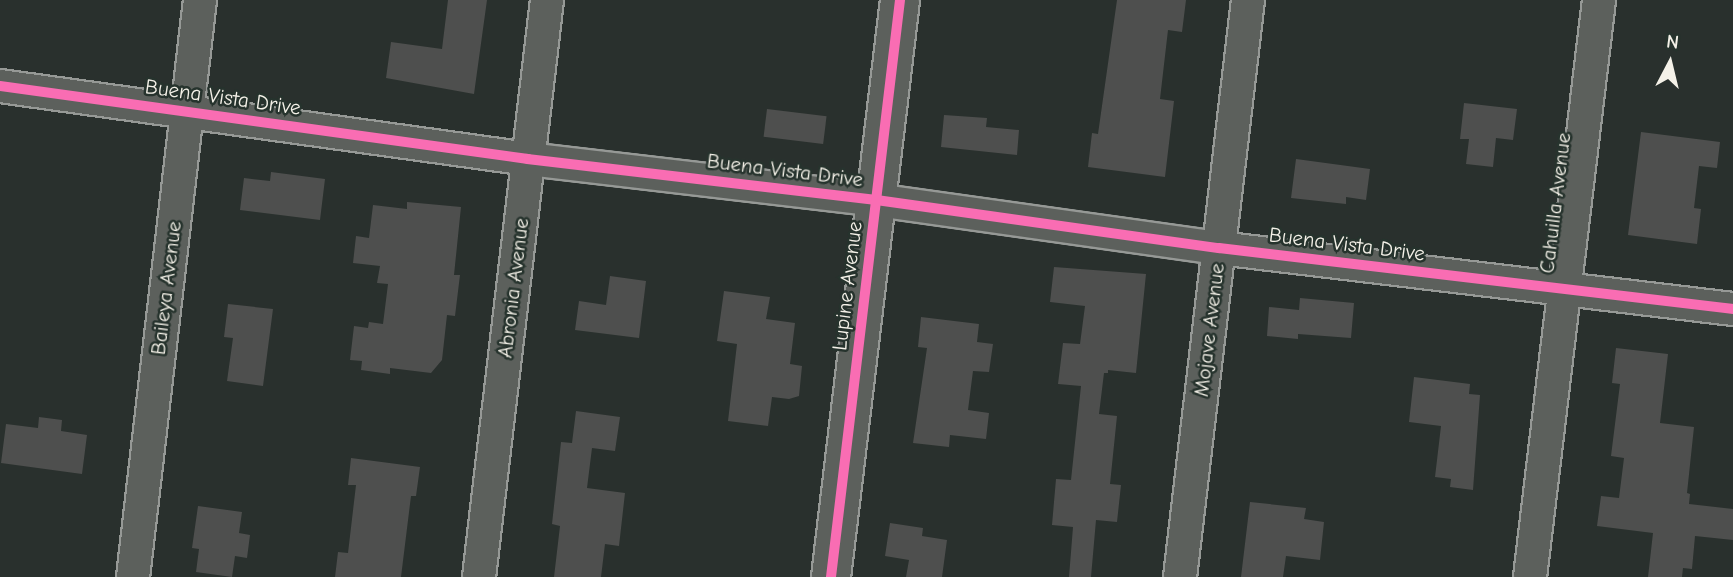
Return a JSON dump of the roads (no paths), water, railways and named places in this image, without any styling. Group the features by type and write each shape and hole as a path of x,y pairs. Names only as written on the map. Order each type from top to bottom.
{"street":[{"name":"Baileya Avenue","path":"133,577 200,0"},
{"name":"Abronia Avenue","path":"479,577 547,0"},
{"name":"Lupine Avenue","path":"831,577 900,0"},
{"name":"Mojave Avenue","path":"1180,577 1248,0"},
{"name":"Cahuilla Avenue","path":"1530,577 1599,0"},
{"name":"Buena Vista Drive","path":"0,86 528,159 876,200 1219,248 1733,309"}]}
